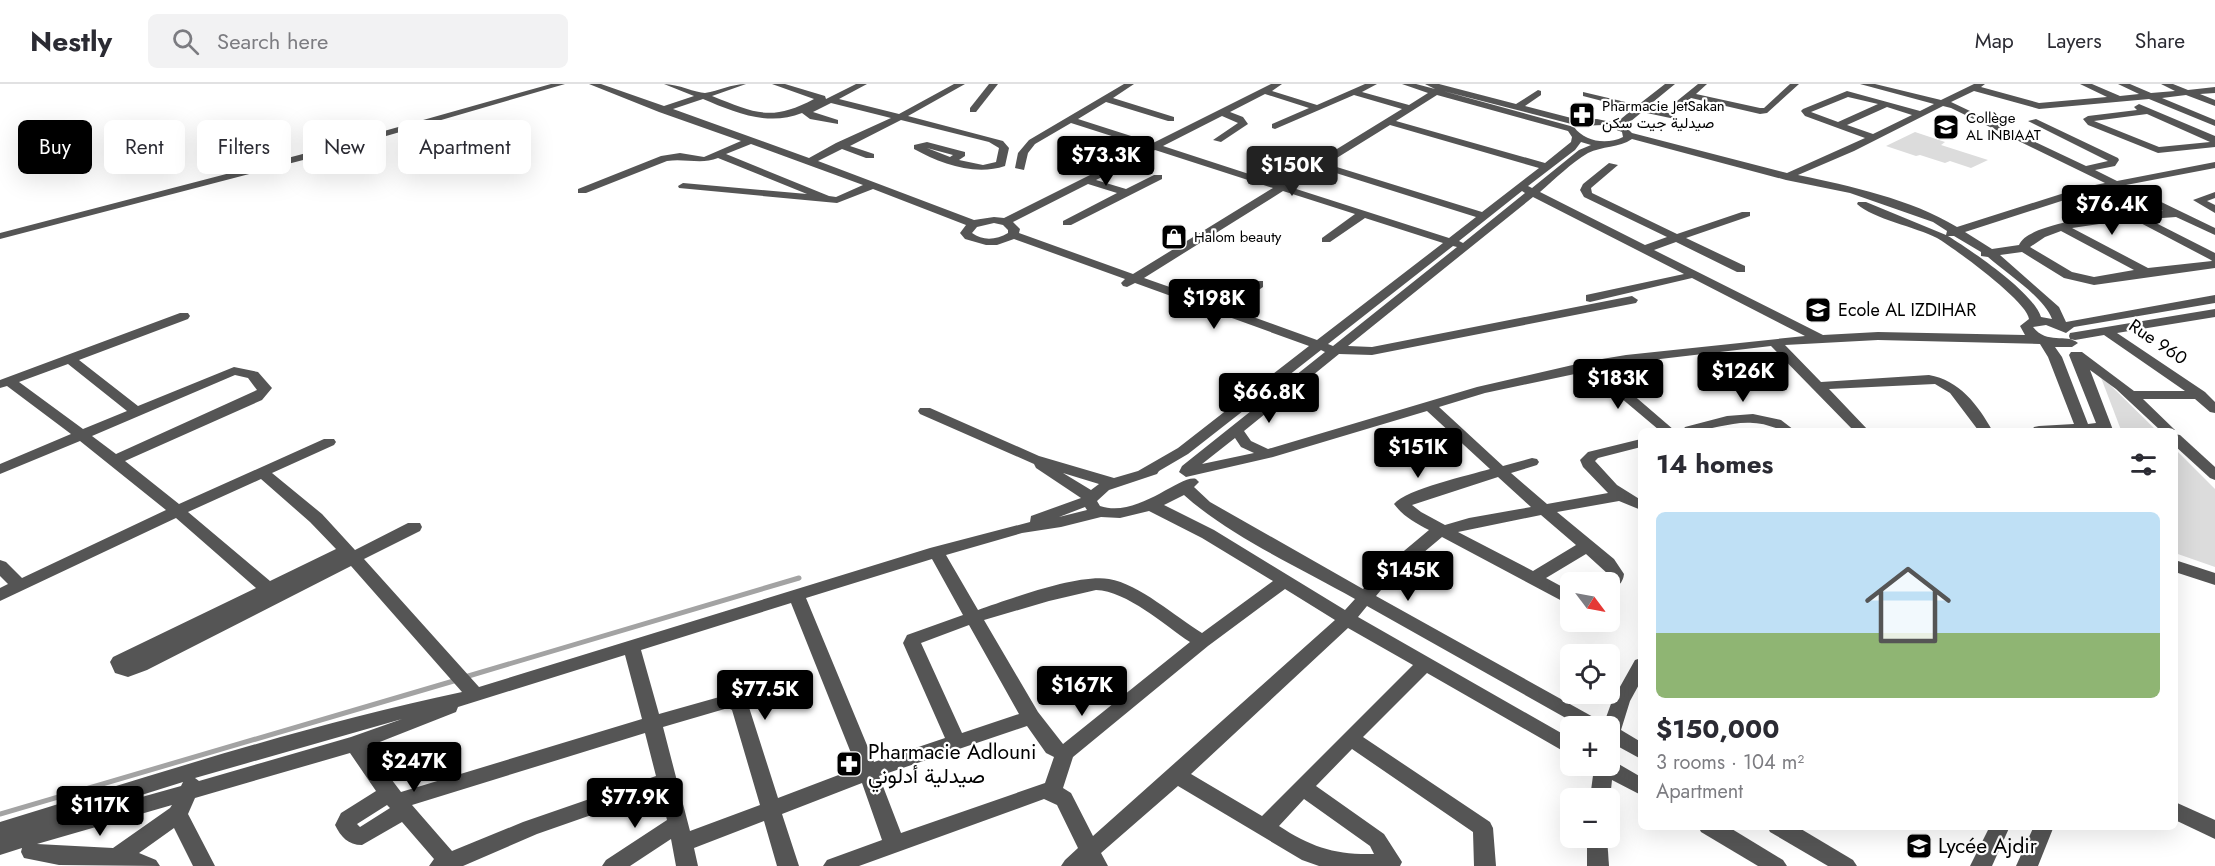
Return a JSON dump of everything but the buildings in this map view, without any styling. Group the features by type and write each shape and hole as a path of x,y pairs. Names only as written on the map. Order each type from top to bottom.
{"street":[{"path":"0,229 294,153 538,84"},
{"path":"0,236 303,158 561,84"},
{"path":"594,84 973,224"},
{"path":"668,84 682,85 729,106 766,116 781,116 863,84"},
{"path":"662,110 742,84"},
{"path":"776,84 826,99 992,140 1000,143 1004,148 1003,162 992,167 973,167 952,160"},
{"path":"835,122 806,113 848,84"},
{"path":"809,162 961,84"},
{"path":"1020,168 1026,148 1107,99 1126,84"},
{"path":"1005,222 1278,84"},
{"path":"1345,84 1409,108"},
{"path":"1275,126 1373,84"},
{"path":"1406,84 1440,87 1517,107 1576,129 1603,143"},
{"path":"1440,87 1576,129 1604,122 1655,84"},
{"path":"1618,126 1671,84"},
{"path":"1586,94 1641,108 1673,112 1703,84"},
{"path":"1689,95 1760,111 1767,110 1796,84"},
{"path":"1864,84 1908,90 1945,102 2215,232"},
{"path":"2084,84 2215,142"},
{"path":"2122,84 2215,123"},
{"path":"2165,84 2215,104"},
{"path":"2200,84 2215,90"},
{"path":"974,110 989,86"},
{"path":"1784,179 1977,86 2039,106 2215,90"},
{"path":"1130,280 1440,87"},
{"path":"1264,91 1318,108"},
{"path":"1517,107 1538,93"},
{"path":"1872,137 1808,114 1806,111 1847,94 1920,114"},
{"path":"1107,99 1171,118"},
{"path":"1839,125 1886,104"},
{"path":"694,120 729,106"},
{"path":"2148,111 2088,118 2091,123 2150,148 2165,150 2215,142"},
{"path":"1218,140 1243,124 1240,119 1221,112"},
{"path":"1071,120 1464,246"},
{"path":"2033,121 2114,160 2111,164 2084,169"},
{"path":"1387,122 1546,167"},
{"path":"1604,122 1618,126 1627,138"},
{"path":"1144,473 1183,451 1464,246 1527,189 1546,167 1574,146 1576,129"},
{"path":"0,846 33,843 192,781 378,717 468,697 936,552 1022,528 1061,522 1101,512 1130,511 1180,493 1187,478 1236,430 1450,241 1483,216 1583,152 1603,143 1627,138 1784,179 1872,207 1941,236 1970,255 2027,302 2035,315 2031,325"},
{"path":"582,191 670,157 705,160 749,141"},
{"path":"830,142 870,156"},
{"path":"718,155 813,191 826,200"},
{"path":"1318,164 1483,216"},
{"path":"1613,165 1587,186 1585,190 1588,195 1741,268"},
{"path":"1941,236 2084,190 2215,165"},
{"path":"1067,223 1158,177"},
{"path":"1784,179 1853,190 1929,217 1957,231 1990,253 2048,302 2075,345 2166,428"},
{"path":"1089,181 1126,193"},
{"path":"683,186 842,200 873,186"},
{"path":"1527,189 1647,248 1820,339"},
{"path":"2215,195 2198,200 2215,210"},
{"path":"1326,240 1364,213"},
{"path":"1647,248 1746,214"},
{"path":"2024,248 2027,241 2089,221 2180,214"},
{"path":"2135,216 2215,258"},
{"path":"1009,237 1013,226 1005,222 987,220 973,224 966,233 976,240 995,242 1009,237 1327,348 1372,351 1632,300"},
{"path":"2064,228 2146,272"},
{"path":"1970,255 2024,248 2080,279 2099,281 2146,272 2215,264"},
{"path":"1130,280 1327,348 1482,321 1687,277"},
{"path":"1221,311 1259,284"},
{"path":"1976,336 2031,325 2062,327 2215,299"},
{"path":"1187,478 1482,390 1590,365 1774,342 1910,335 2042,340 2075,345 2106,331 2214,314"},
{"path":"4,383 184,316"},
{"path":"2031,325 2055,357 2082,428"},
{"name":"Rue 960","path":"2106,331 2200,395 2215,408"},
{"path":"1774,342 1859,428"},
{"path":"2075,345 2106,428"},
{"path":"70,359 136,411"},
{"path":"1590,365 1665,428"},
{"path":"0,469 234,371 253,375 265,388 257,397 115,460"},
{"path":"1819,386 1929,379 1941,381 1960,396 1984,428"},
{"path":"4,383 84,434 179,510 268,589"},
{"path":"2131,395 2200,395"},
{"path":"1429,405 1500,472 1614,569 1614,572"},
{"path":"925,411 1034,459 1113,483"},
{"path":"1700,428 1754,417 1774,422 1784,428"},
{"path":"1236,430 1246,444 1268,454"},
{"path":"2178,441 2215,475"},
{"path":"0,595 329,442"},
{"path":"1638,444 1593,455 1587,460 1599,477 1620,496 1638,505"},
{"path":"1034,459 1089,499 1092,508 1101,512"},
{"path":"1532,462 1403,502 1403,507 1415,516 1560,593"},
{"path":"1022,528 1089,499 1113,483 1144,473 1172,468 1187,478 1205,505 1578,716"},
{"path":"263,473 316,518 350,554 468,697"},
{"path":"1072,866 1093,859 1177,775 1347,620 1380,580 1433,534 1469,523 1620,496"},
{"path":"1151,505 1208,534 1347,620 1560,741"},
{"path":"350,554 141,665 128,670 121,668 119,662 268,589 350,554 414,527"},
{"path":"1532,579 1587,546"},
{"path":"936,552 1031,717 1053,748 1065,753"},
{"path":"0,566 20,586"},
{"path":"2178,567 2215,579"},
{"path":"1052,792 1065,753 1202,642 1285,580"},
{"path":"956,741 912,644 916,637 1039,598 1103,584 1127,594 1202,642"},
{"path":"796,595 868,772 894,843"},
{"path":"632,648 650,723 668,780 687,866"},
{"path":"1264,828 1426,663"},
{"path":"1616,716 1621,700 1638,670"},
{"path":"192,781 354,744 428,717 468,697"},
{"path":"396,802 721,702 737,703 746,722 788,866"},
{"path":"613,866 680,834 772,810 868,772 1031,717"},
{"path":"1620,738 1638,748"},
{"path":"1351,739 1483,828 1485,866"},
{"path":"354,744 444,864 530,828 668,780"},
{"path":"1177,775 1300,852 1322,862 1346,865 1391,864 1377,840 1302,787"},
{"path":"1620,775 1638,786"},
{"path":"109,861 178,814 192,781"},
{"path":"834,866 1027,795 1044,791 1052,792 1064,799 1070,807 1093,859"},
{"path":"2178,812 2215,830"},
{"path":"178,814 204,866"},
{"path":"1715,830 1776,866"},
{"path":"1784,830 1846,866"},
{"path":"1981,866 1998,830"},
{"path":"2027,866 2042,830"},
{"path":"0,831 70,856 109,861 138,861 149,866"},
{"path":"1597,848 1598,866"}],"shaded area":[{"path":"1915,132 1945,142 1941,145 1988,160 1971,168 1950,161 1945,163 1920,155 1916,156 1886,146"},
{"path":"2100,375 2154,428 2120,428"},
{"path":"2178,452 2215,489 2215,567 2178,554"}],"waterway":[{"path":"465,677 799,578"},
{"path":"0,814 457,680"}],"place":[{"name":"Pharmacie JetSakan صيدلية جيت سكن","path":"1582,115"},
{"name":"Collège AL INBIAAT","path":"1946,127"},
{"name":"Halom beauty","path":"1174,237"},
{"name":"Ecole AL IZDIHAR","path":"1818,310"},
{"name":"Pharmacie Adlouni صيدلية أدلوني","path":"849,764"},
{"name":"Lycée Ajdir","path":"1919,846"}]}
